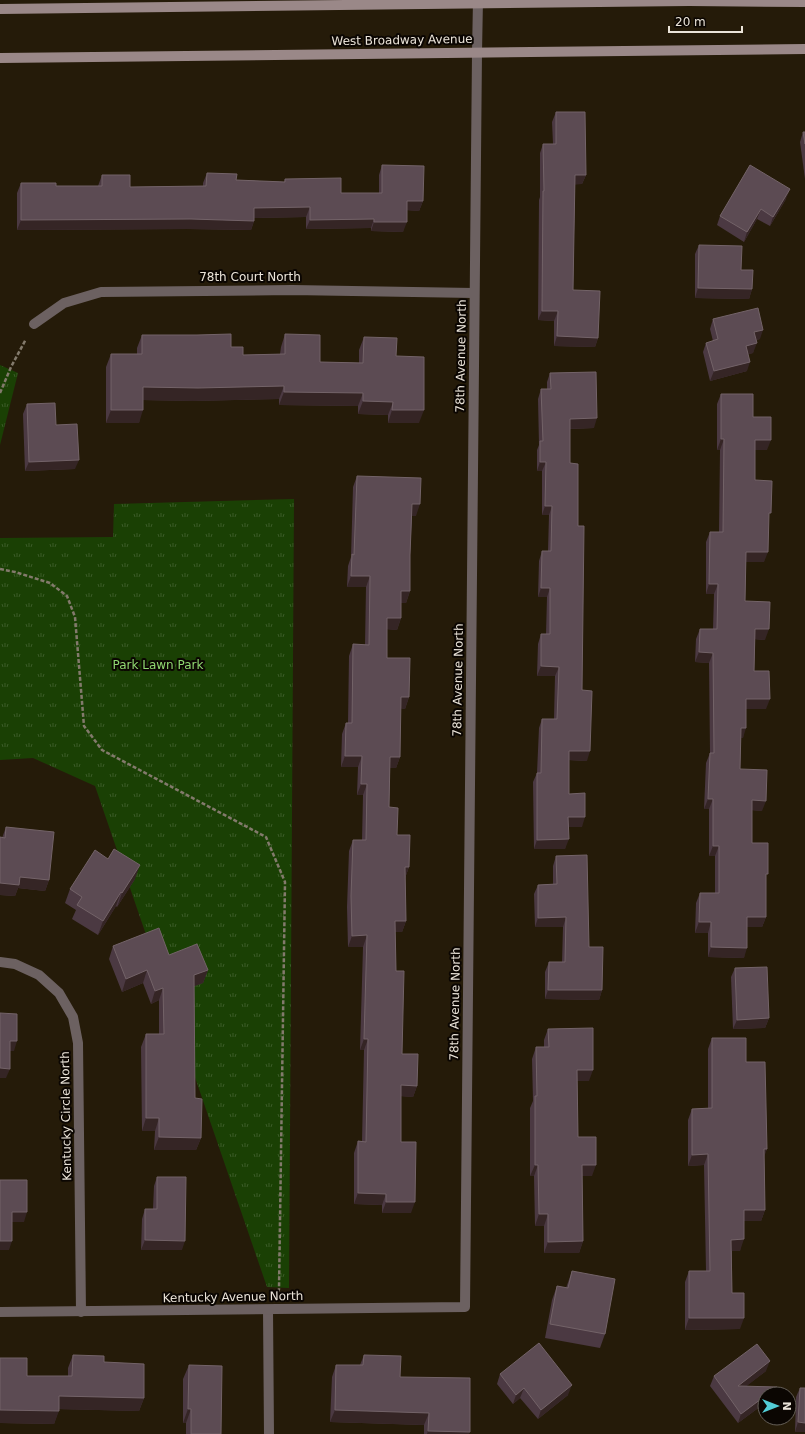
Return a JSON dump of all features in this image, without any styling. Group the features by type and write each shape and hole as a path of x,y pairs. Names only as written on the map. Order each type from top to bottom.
{"main road":[{"path":"0,9 478,2 805,2"},
{"name":"West Broadway Avenue","path":"0,58 805,49"}],"street":[{"name":"78th Avenue North","path":"465,1307 478,2"},
{"name":"78th Court North","path":"34,324 64,303 101,292 292,290 474,293"},
{"name":"Kentucky Circle North","path":"0,962 15,964 40,975 59,993 74,1017 78,1043 81,1312"},
{"name":"Kentucky Avenue North","path":"0,1312 465,1307"},
{"path":"268,1310 269,1434"}],"path":[{"path":"0,393 11,367 34,324"},
{"path":"0,569 50,582 67,596 76,618 84,726 102,750 266,838 285,882 279,1289 268,1310"}],"green space":[{"path":"0,365 18,373 0,445"},
{"name":"Park Lawn Park","path":"294,499 289,1288 267,1287 95,786 33,758 0,760 0,538 113,537 114,504"}],"building":[{"path":"556,112 585,112 586,175 575,175 573,290 600,291 598,338 557,336 558,311 542,311 544,191 543,144 556,144"},
{"path":"803,132 805,132 805,144"},
{"path":"382,165 424,166 423,201 407,201 407,222 374,222 374,219 310,220 310,207 254,208 254,221 191,219 21,220 21,183 56,183 56,186 102,186 102,175 130,175 130,187 206,186 207,173 237,174 236,180 285,182 285,179 341,178 341,193 382,193"},
{"path":"750,165 790,189 773,217 761,209 747,232 720,216"},
{"path":"699,245 742,246 741,270 753,270 752,289 698,288"},
{"path":"758,308 763,330 754,332 757,343 746,346 750,362 714,371 706,343 718,339 713,319"},
{"path":"231,334 231,347 243,347 243,355 285,354 285,334 320,335 320,362 363,363 364,337 397,338 396,356 424,357 424,410 392,410 393,402 363,401 363,393 284,392 284,386 198,388 143,387 143,410 111,410 111,354 142,354 142,335"},
{"path":"596,372 597,418 570,419 570,463 578,464 578,526 584,526 582,690 592,691 590,751 569,751 569,794 585,793 585,817 568,817 569,839 537,840 537,773 541,773 542,719 557,719 559,667 541,666 541,634 550,634 550,588 541,588 542,551 551,551 552,506 545,506 546,462 540,462 540,441 543,441 541,389 551,389 550,373"},
{"path":"721,394 753,394 753,417 771,417 771,440 755,440 755,480 772,481 768,552 746,552 745,601 770,602 769,629 755,629 754,671 769,671 770,699 746,699 746,728 741,728 740,769 767,770 766,801 752,800 752,843 768,843 766,917 747,917 747,948 711,947 711,922 699,922 700,893 719,893 719,846 713,846 713,799 708,799 710,753 714,753 713,653 699,652 700,629 717,629 718,584 709,584 710,532 723,532 724,439 721,439"},
{"path":"55,403 56,425 77,424 79,460 29,462 27,404"},
{"path":"357,476 421,478 420,504 412,504 410,591 401,591 401,618 387,618 387,658 410,658 409,697 401,697 400,757 390,757 389,807 398,808 397,835 410,835 409,867 405,867 406,921 395,921 396,971 404,971 402,1054 418,1054 417,1086 401,1085 401,1142 416,1142 415,1202 386,1202 386,1194 358,1193 358,1141 366,1142 368,1039 364,1039 367,935 352,936 351,896 353,840 366,840 367,784 361,784 362,756 345,756 346,723 352,723 353,644 369,645 370,576 351,576 352,554 354,555"},
{"path":"6,827 54,832 49,880 20,877 19,885 0,883 0,837 5,838"},
{"path":"114,849 140,865 103,921 77,905 82,897 70,889 95,850 108,859"},
{"path":"587,855 589,947 603,947 602,990 548,990 549,962 565,962 566,917 538,918 538,885 557,884 556,856"},
{"path":"159,928 169,955 197,944 208,970 194,975 195,1098 202,1099 201,1138 159,1137 159,1118 146,1118 146,1034 164,1034 163,988 155,991 147,970 126,979 113,946"},
{"path":"767,967 769,1018 737,1020 735,968"},
{"path":"0,1013 17,1014 17,1041 10,1041 10,1069 0,1068"},
{"path":"593,1028 593,1070 577,1070 578,1137 596,1137 596,1165 582,1165 583,1241 548,1242 548,1214 539,1214 538,1165 535,1165 535,1096 537,1096 536,1047 549,1047 548,1029"},
{"path":"712,1038 746,1038 746,1062 765,1062 767,1149 764,1149 765,1210 744,1210 744,1239 731,1240 732,1293 744,1293 744,1318 689,1318 689,1271 710,1271 708,1154 692,1155 692,1109 712,1108"},
{"path":"157,1177 186,1177 185,1241 145,1240 145,1209 157,1209"},
{"path":"0,1180 27,1180 27,1212 12,1212 12,1241 0,1241"},
{"path":"572,1271 615,1279 605,1334 550,1324 557,1286 568,1288"},
{"path":"539,1343 572,1385 541,1410 524,1388 516,1395 500,1374"},
{"path":"757,1344 770,1361 738,1386 757,1386 757,1402 741,1414 714,1376"},
{"path":"73,1355 104,1356 104,1362 144,1364 144,1398 59,1396 59,1411 0,1410 0,1358 27,1358 27,1376 72,1376"},
{"path":"364,1355 401,1356 400,1377 470,1378 470,1432 428,1431 429,1413 335,1410 336,1365 363,1365"},
{"path":"189,1365 222,1366 221,1434 191,1434 191,1409 188,1409"},
{"path":"800,1388 805,1388 805,1423 798,1422"}]}
